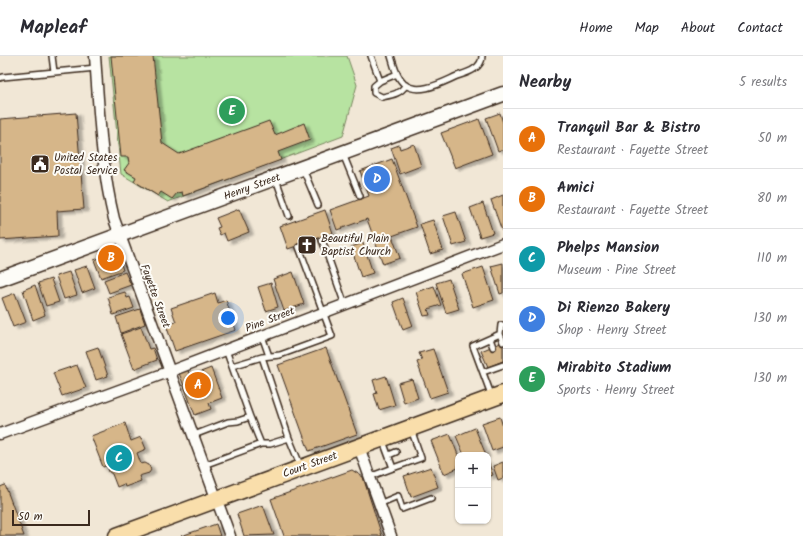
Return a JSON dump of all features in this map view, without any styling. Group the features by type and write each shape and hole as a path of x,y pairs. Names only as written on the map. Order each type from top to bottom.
{"main road":[{"name":"Court Street","path":"117,536 498,396"}],"street":[{"name":"Fayette Street","path":"95,56 108,196 120,236 171,371 230,536"},
{"name":"Henry Street","path":"0,279 503,94"},
{"name":"Pine Street","path":"0,434 171,371 503,244"},
{"path":"359,447 391,536"}],"lane":[{"path":"52,56 54,72"},
{"path":"371,56 380,81"},
{"path":"391,56 397,74 406,85 420,89 440,83 474,69 480,63 482,56"},
{"path":"0,78 3,76 96,68"},
{"path":"397,74 380,81 374,86 374,92 382,97 393,95 403,90 406,85"},
{"path":"342,153 360,196"},
{"path":"303,168 318,205"},
{"path":"275,178 289,216"},
{"path":"322,240 345,305"},
{"path":"232,366 262,357 280,355 332,336 299,247"},
{"path":"503,325 500,334 503,342"},
{"path":"498,396 483,372 473,346 500,334"},
{"path":"262,336 269,356"},
{"path":"490,339 493,347"},
{"path":"226,350 261,444"},
{"path":"262,357 302,468"},
{"path":"483,372 500,365"},
{"path":"194,435 228,422 238,421 250,417"},
{"path":"369,477 421,458 414,446 410,428"},
{"path":"204,465 261,444 270,444 290,438"},
{"path":"382,439 393,468"},
{"path":"388,455 396,452"},
{"path":"379,504 398,496 402,509 431,498"}],"green space":[{"path":"109,56 347,56 357,85 343,136 168,202 121,174"}],"building":[{"path":"111,56 153,56 162,143 179,154 269,121 275,135 304,123 310,140 278,152 281,160 183,196 182,192 177,193 172,199 161,192 158,196 134,181 136,177 124,170 129,163 128,157 121,157"},
{"name":"United States Postal Service","path":"76,113 84,209 57,211 58,236 0,240 0,119"},
{"path":"500,113 503,123 503,149 498,151 486,118"},
{"path":"479,119 492,154 455,168 441,133"},
{"path":"414,144 421,166 400,174 391,148 399,145 400,149"},
{"path":"392,159 417,227 392,236 400,258 383,264 367,219 337,230 330,210 369,196 360,171"},
{"path":"503,195 503,230 502,231 491,200"},
{"path":"483,203 493,233 480,237 470,208"},
{"path":"239,209 249,232 227,241 224,233 220,235 217,228 220,227 216,218"},
{"path":"325,210 333,233 288,249 280,226"},
{"path":"456,212 466,242 453,246 443,216"},
{"path":"433,220 443,250 430,254 420,224"},
{"path":"363,243 373,273 361,277 351,247"},
{"path":"117,252 123,270 101,278 94,260"},
{"path":"503,263 503,293 500,294 491,266"},
{"path":"87,266 95,288 82,293 74,270"},
{"path":"483,267 494,300 473,307 462,274"},
{"path":"69,272 77,295 64,299 56,276"},
{"path":"125,272 131,285 109,293 104,280"},
{"path":"293,272 304,304 284,311 273,279"},
{"path":"51,279 59,302 46,306 38,283"},
{"path":"449,279 459,309 446,313 436,283"},
{"path":"271,283 278,307 266,311 258,287"},
{"path":"35,285 45,315 33,320 23,290"},
{"path":"434,286 441,305 428,309 430,315 424,316 416,292"},
{"path":"125,292 127,298 130,297 134,308 113,315 108,297"},
{"path":"15,293 26,322 13,327 2,298"},
{"path":"215,293 218,303 226,300 236,330 175,351 166,325 176,322 171,308"},
{"path":"403,298 413,326 403,330 393,302"},
{"path":"140,309 145,324 121,333 116,317"},
{"path":"141,327 149,349 153,348 157,360 134,369 121,334"},
{"path":"503,342 503,361 488,367 481,351"},
{"path":"98,347 108,376 96,380 86,351"},
{"path":"326,348 357,434 309,451 278,365"},
{"path":"433,349 448,392 430,398 417,362 422,360 419,353"},
{"path":"77,365 86,388 62,396 53,373"},
{"path":"211,368 222,398 209,403 211,409 195,415 179,373 188,370 190,376"},
{"path":"386,376 395,405 379,410 374,394 377,393 373,380"},
{"path":"412,379 418,398 404,403 398,383"},
{"path":"500,417 503,427 503,447 492,451 482,423"},
{"path":"125,423 131,441 141,437 146,449 137,453 141,464 145,463 149,465 151,470 149,473 139,476 141,481 125,487 124,484 117,487 112,474 109,472 108,465 103,467 91,436"},
{"path":"475,428 485,452 463,452 456,436"},
{"path":"450,434 457,452 455,452 455,469 444,474 431,441"},
{"path":"503,462 503,478 498,480 493,466"},
{"path":"431,467 438,487 411,497 404,476"},
{"path":"352,470 363,477 382,536 284,536 271,499"},
{"path":"5,485 24,536 0,536 0,487"},
{"path":"263,505 274,535 244,536 237,514"},
{"path":"216,524 220,536 181,536"}],"place":[{"name":"Mirabito Stadium","path":"232,111"},
{"name":"United States Postal Service","path":"40,164"},
{"name":"Di Rienzo Bakery","path":"377,179"},
{"name":"Beautiful Plain Baptist Church","path":"307,245"},
{"name":"Amici","path":"111,258"},
{"name":"Tranquil Bar & Bistro","path":"198,385"},
{"name":"Phelps Mansion","path":"119,458"}]}
